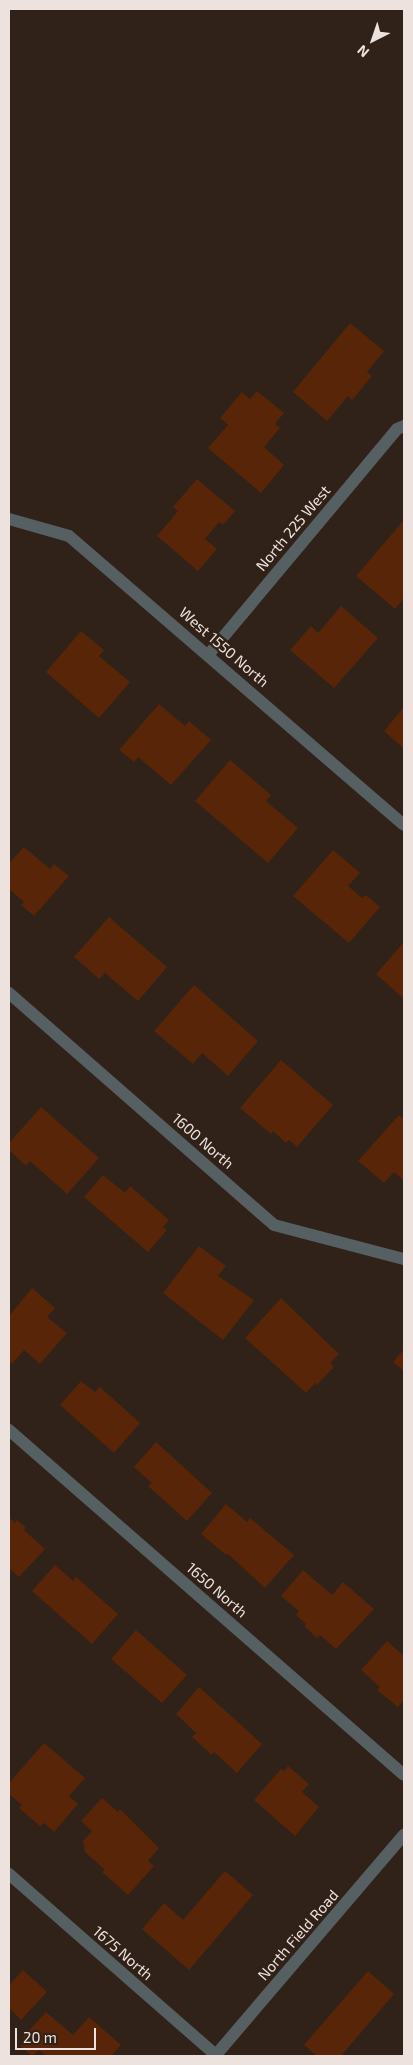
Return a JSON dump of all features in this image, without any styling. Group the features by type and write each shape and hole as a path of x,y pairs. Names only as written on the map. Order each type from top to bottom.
{"street":[{"name":"North 225 West","path":"208,654 397,430 404,426"},
{"name":"West 1550 North","path":"9,519 69,536 404,825"},
{"name":"1600 North","path":"9,993 274,1225 404,1259"},
{"name":"1650 North","path":"9,1430 404,1775"},
{"name":"North Field Road","path":"216,2056 404,1835"},
{"name":"1675 North","path":"9,1874 216,2056"}],"building":[{"path":"350,323 384,351 367,372 372,376 352,400 348,396 327,421 293,392"},
{"path":"257,391 284,413 275,424 280,428 264,447 284,465 261,493 208,448 228,425 220,418 242,392 250,399"},
{"path":"197,479 235,511 223,525 219,522 205,539 217,549 198,571 157,536 178,511 173,507"},
{"path":"404,520 404,598 395,609 356,576"},
{"path":"341,606 378,638 334,688 290,650 311,626 318,633"},
{"path":"81,631 104,650 99,656 130,682 99,718 46,672"},
{"path":"159,704 185,726 189,721 211,740 171,785 138,757 134,762 119,750"},
{"path":"404,707 404,749 384,731"},
{"path":"230,760 271,795 266,801 298,828 268,863 195,801"},
{"path":"24,847 50,869 54,864 69,876 34,916 21,905 24,902 9,889 9,863"},
{"path":"333,850 360,873 348,886 362,898 366,895 380,907 349,943 293,896"},
{"path":"109,917 167,967 138,1001 105,973 99,979 74,957"},
{"path":"404,942 404,999 376,974"},
{"path":"194,985 258,1041 228,1076 202,1053 193,1064 154,1031"},
{"path":"281,1060 333,1105 297,1147 289,1140 286,1143 273,1131 271,1134 240,1108"},
{"path":"41,1107 99,1158 67,1194 30,1161 26,1166 9,1150 9,1143"},
{"path":"399,1115 404,1119 404,1181 394,1172 384,1183 358,1161"},
{"path":"103,1175 125,1193 130,1186 169,1220 163,1227 167,1230 148,1252 84,1197"},
{"path":"199,1246 226,1266 218,1276 254,1300 223,1340 163,1293"},
{"path":"32,1288 55,1308 47,1317 67,1333 40,1364 24,1350 12,1364 9,1361 9,1316"},
{"path":"281,1298 339,1354 330,1363 334,1367 317,1385 315,1383 306,1393 245,1338"},
{"path":"404,1349 404,1371 393,1362"},
{"path":"81,1381 95,1392 100,1387 140,1423 114,1453 60,1405"},
{"path":"156,1442 212,1493 187,1521 148,1486 152,1483 134,1467"},
{"path":"226,1504 247,1522 250,1518 294,1555 265,1588 227,1553 226,1555 201,1534"},
{"path":"9,1517 15,1523 17,1520 26,1528 24,1530 45,1549 19,1577 9,1568"},
{"path":"55,1565 73,1581 76,1577 118,1614 92,1644 32,1591"},
{"path":"303,1570 332,1595 343,1582 374,1609 336,1649 320,1635 317,1638 304,1626 306,1624 296,1615 299,1611 281,1596"},
{"path":"136,1630 187,1675 162,1703 111,1659"},
{"path":"387,1641 404,1656 404,1700 398,1707 377,1690 380,1687 361,1670"},
{"path":"199,1687 262,1744 237,1773 214,1752 212,1755 192,1737 196,1733 176,1714"},
{"path":"44,1743 85,1778 69,1796 78,1804 54,1832 44,1823 40,1826 19,1808 22,1805 9,1794 9,1783"},
{"path":"288,1766 309,1784 302,1792 319,1807 295,1836 254,1800 281,1769 284,1771"},
{"path":"102,1798 118,1812 120,1809 159,1848 148,1861 154,1866 128,1895 102,1872 105,1870 85,1852 83,1841 92,1831 81,1821"},
{"path":"225,1871 253,1895 189,1970 142,1929 164,1903 183,1920"},
{"path":"23,1970 47,1992 21,2020 9,2008 9,1985"},
{"path":"368,1971 394,1994 341,2056 317,2056 304,2045"},
{"path":"46,2012 73,2035 89,2017 121,2045 111,2056 46,2056 39,2050 32,2056 20,2046 26,2040 23,2037"}]}
